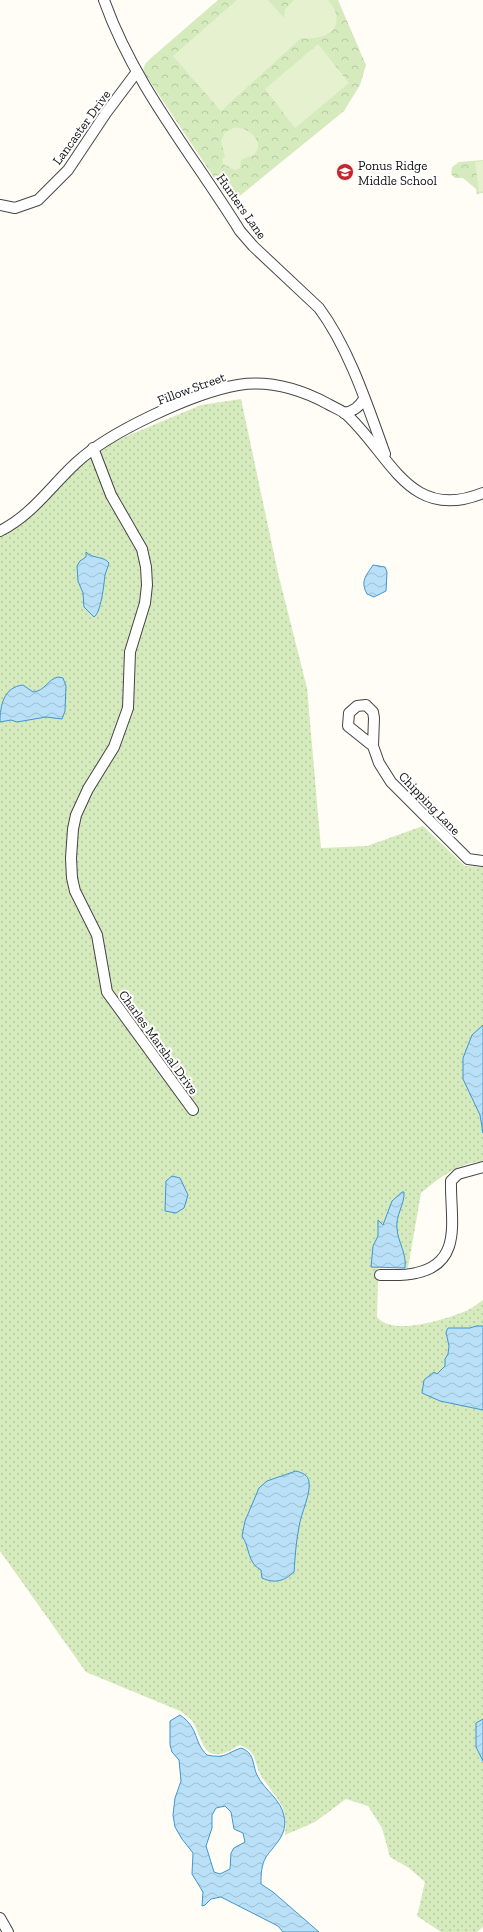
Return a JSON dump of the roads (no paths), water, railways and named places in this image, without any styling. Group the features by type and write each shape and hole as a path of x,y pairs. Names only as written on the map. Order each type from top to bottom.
{"street":[{"name":"Hunters Lane","path":"104,0 112,24 136,73 244,235 253,246 308,296 327,318 344,352 388,461"},
{"name":"Lancaster Drive","path":"0,205 15,208 38,200 68,170 106,113 136,73"},
{"name":"Fillow Street","path":"0,531 26,515 75,464 93,448 148,418 178,405 203,395 239,385 274,385 290,388 315,397 344,413 409,486 431,499 447,502 458,501 483,493"},
{"path":"344,413 360,407 364,399"},
{"name":"Charles Marshal Drive","path":"93,448 111,496 142,549 146,567 147,585 145,603 130,652 128,708 114,747 88,789 76,815 73,829 71,858 72,878 75,891 97,935 106,992 193,1110"},
{"name":"Chipping Lane","path":"373,746 385,773 397,790 468,859 483,861"},
{"path":"380,1275 416,1274 430,1269 442,1262 449,1250 452,1232 451,1182 458,1174 483,1167"},
{"path":"0,1918 8,1932"}],"water":[{"path":"86,552 92,556 104,559 109,563 105,575 99,610 94,617 84,607 83,593 78,581 77,566 80,561 86,557"},
{"path":"373,565 385,567 387,572 386,591 374,597 367,594 364,586 366,576"},
{"path":"58,677 63,678 66,686 65,711 62,719 46,717 17,722 11,720 0,722 2,703 7,693 11,689 23,685 33,692 41,690 52,680"},
{"path":"483,1025 483,1133 480,1115 463,1079 463,1058 472,1035"},
{"path":"172,1176 180,1178 188,1195 184,1208 176,1213 165,1211 166,1181"},
{"path":"404,1192 404,1197 397,1219 397,1224 398,1234 405,1258 405,1268 371,1267 373,1246 378,1236 378,1220 383,1225 392,1201"},
{"path":"483,1326 483,1410 440,1401 422,1393 424,1380 434,1372 437,1374 445,1366 445,1359 448,1354 449,1346 446,1332 448,1328 470,1328"},
{"path":"296,1471 306,1476 309,1487 298,1533 294,1572 287,1578 279,1581 271,1581 262,1578 261,1570 256,1567 251,1559 245,1540 242,1536 245,1521 259,1488 267,1481"},
{"path":"180,1715 186,1720 194,1730 200,1745 207,1755 222,1756 241,1748 249,1753 257,1775 280,1805 285,1823 280,1839 264,1860 261,1884 273,1892 319,1932 283,1932 278,1926 221,1897 211,1899 202,1906 203,1892 192,1874 193,1853 175,1827 173,1815 175,1798 181,1781 179,1760 172,1752 170,1745 170,1721","holes":["225,1806 231,1812 234,1829 243,1833 245,1842 234,1848 231,1853 230,1869 220,1874 214,1872 206,1846 212,1828 212,1815 216,1808"]},
{"path":"483,1719 483,1761 476,1747 476,1723"}],"place":[{"name":"Ponus Ridge Middle School","path":"345,172"}]}
